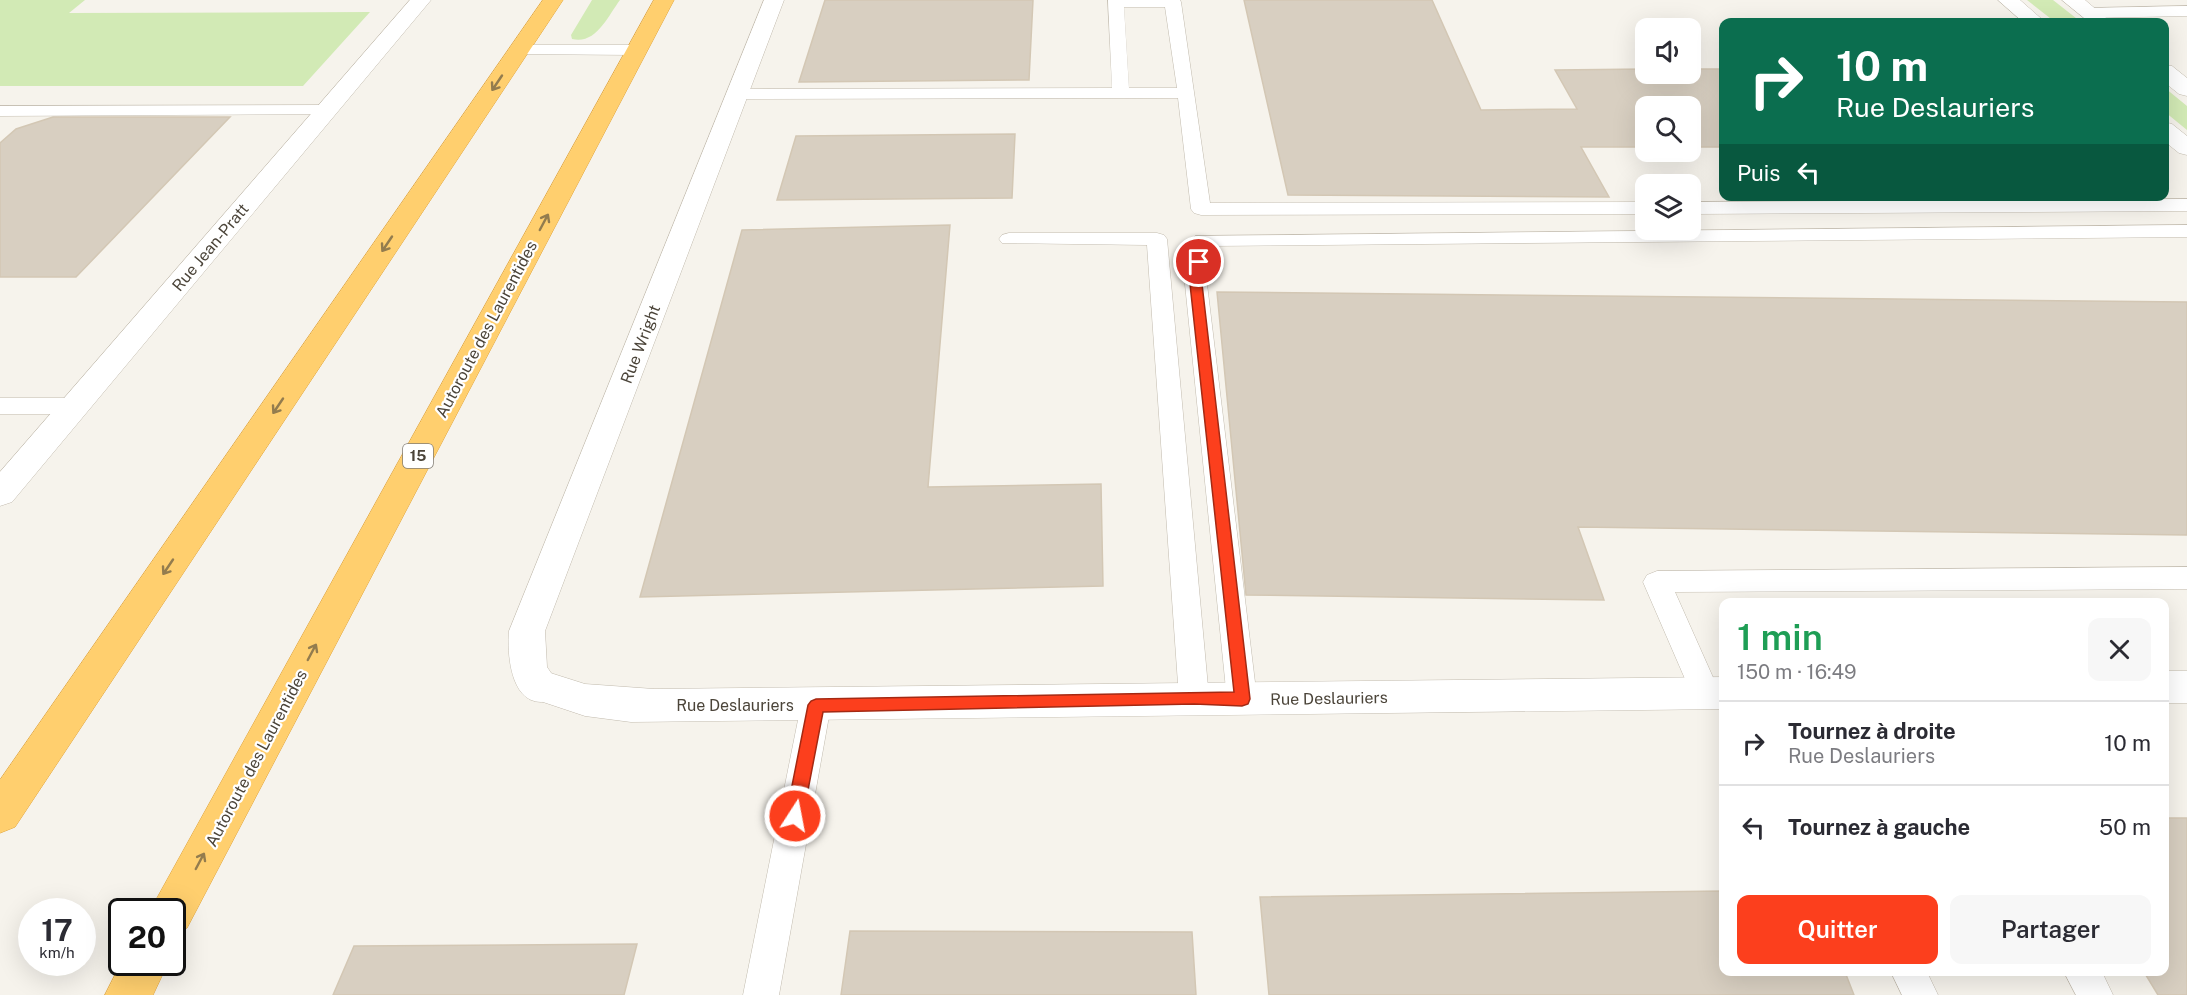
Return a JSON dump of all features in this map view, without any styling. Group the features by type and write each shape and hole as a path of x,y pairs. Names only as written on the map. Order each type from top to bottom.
{"highway":[{"path":"0,814 553,0"},
{"name":"Autoroute des Laurentides","path":"180,898 664,0"},
{"path":"128,995 139,976"}],"street":[{"name":"Rue Jean-Pratt","path":"0,494 421,0"},
{"name":"Rue Wright","path":"542,686 532,678 528,667 525,654 527,631 774,0"},
{"path":"2008,0 2030,18"},
{"path":"2072,0 2095,18"},
{"path":"2169,75 2187,89"},
{"path":"2169,133 2187,148"},
{"name":"Rue Deslauriers","path":"542,686 564,696 592,703 628,705 816,705 1194,698 1714,693"},
{"path":"2169,687 2187,687"}],"lane":[{"path":"1121,94 1116,1 1173,1 1201,209 1635,208"},
{"path":"2095,18 2187,11"},
{"path":"520,50 636,50"},
{"path":"737,94 1186,93"},
{"path":"0,111 327,110"},
{"path":"1701,208 2187,205"},
{"path":"1242,699 1196,284 1202,240 2187,231"},
{"path":"1009,240 1156,239 1194,698"},
{"path":"0,406 75,406"},
{"path":"1714,693 1657,582 2187,578"},
{"path":"761,995 816,705"},
{"path":"1912,976 1920,995"},
{"path":"2084,976 2095,995"}],"green space":[{"path":"0,0 85,0 69,13 370,12 303,86 0,86"},
{"path":"592,0 620,0 595,34 580,40 572,39 571,35"},
{"path":"2027,0 2053,0 2076,18 2050,18"},
{"path":"2169,91 2187,106 2187,130 2169,115"}],"building":[{"path":"825,0 1033,0 1029,80 799,82"},
{"path":"1244,0 1432,0 1481,110 1577,109 1555,70 1635,69 1635,84 1701,84 1701,69 1719,69 1719,147 1701,147 1701,96 1635,96 1635,147 1581,147 1609,197 1288,195"},
{"path":"53,117 230,117 76,277 0,277 0,143 16,129"},
{"path":"1015,134 1012,198 777,200 796,136"},
{"path":"950,225 928,487 1101,484 1103,586 640,597 742,230"},
{"path":"1217,292 2187,302 2187,535 1578,527 1604,600 1246,595"},
{"path":"2169,818 2187,818 2187,995 2158,995 2146,976 2169,976"},
{"path":"1719,891 1719,976 1847,976 1854,995 1269,995 1260,897"},
{"path":"850,931 1192,932 1196,995 841,995"},
{"path":"637,944 624,995 333,995 354,946"}],"route":[{"path":"795,816 816,705 1242,699 1196,284 1199,262"}]}
